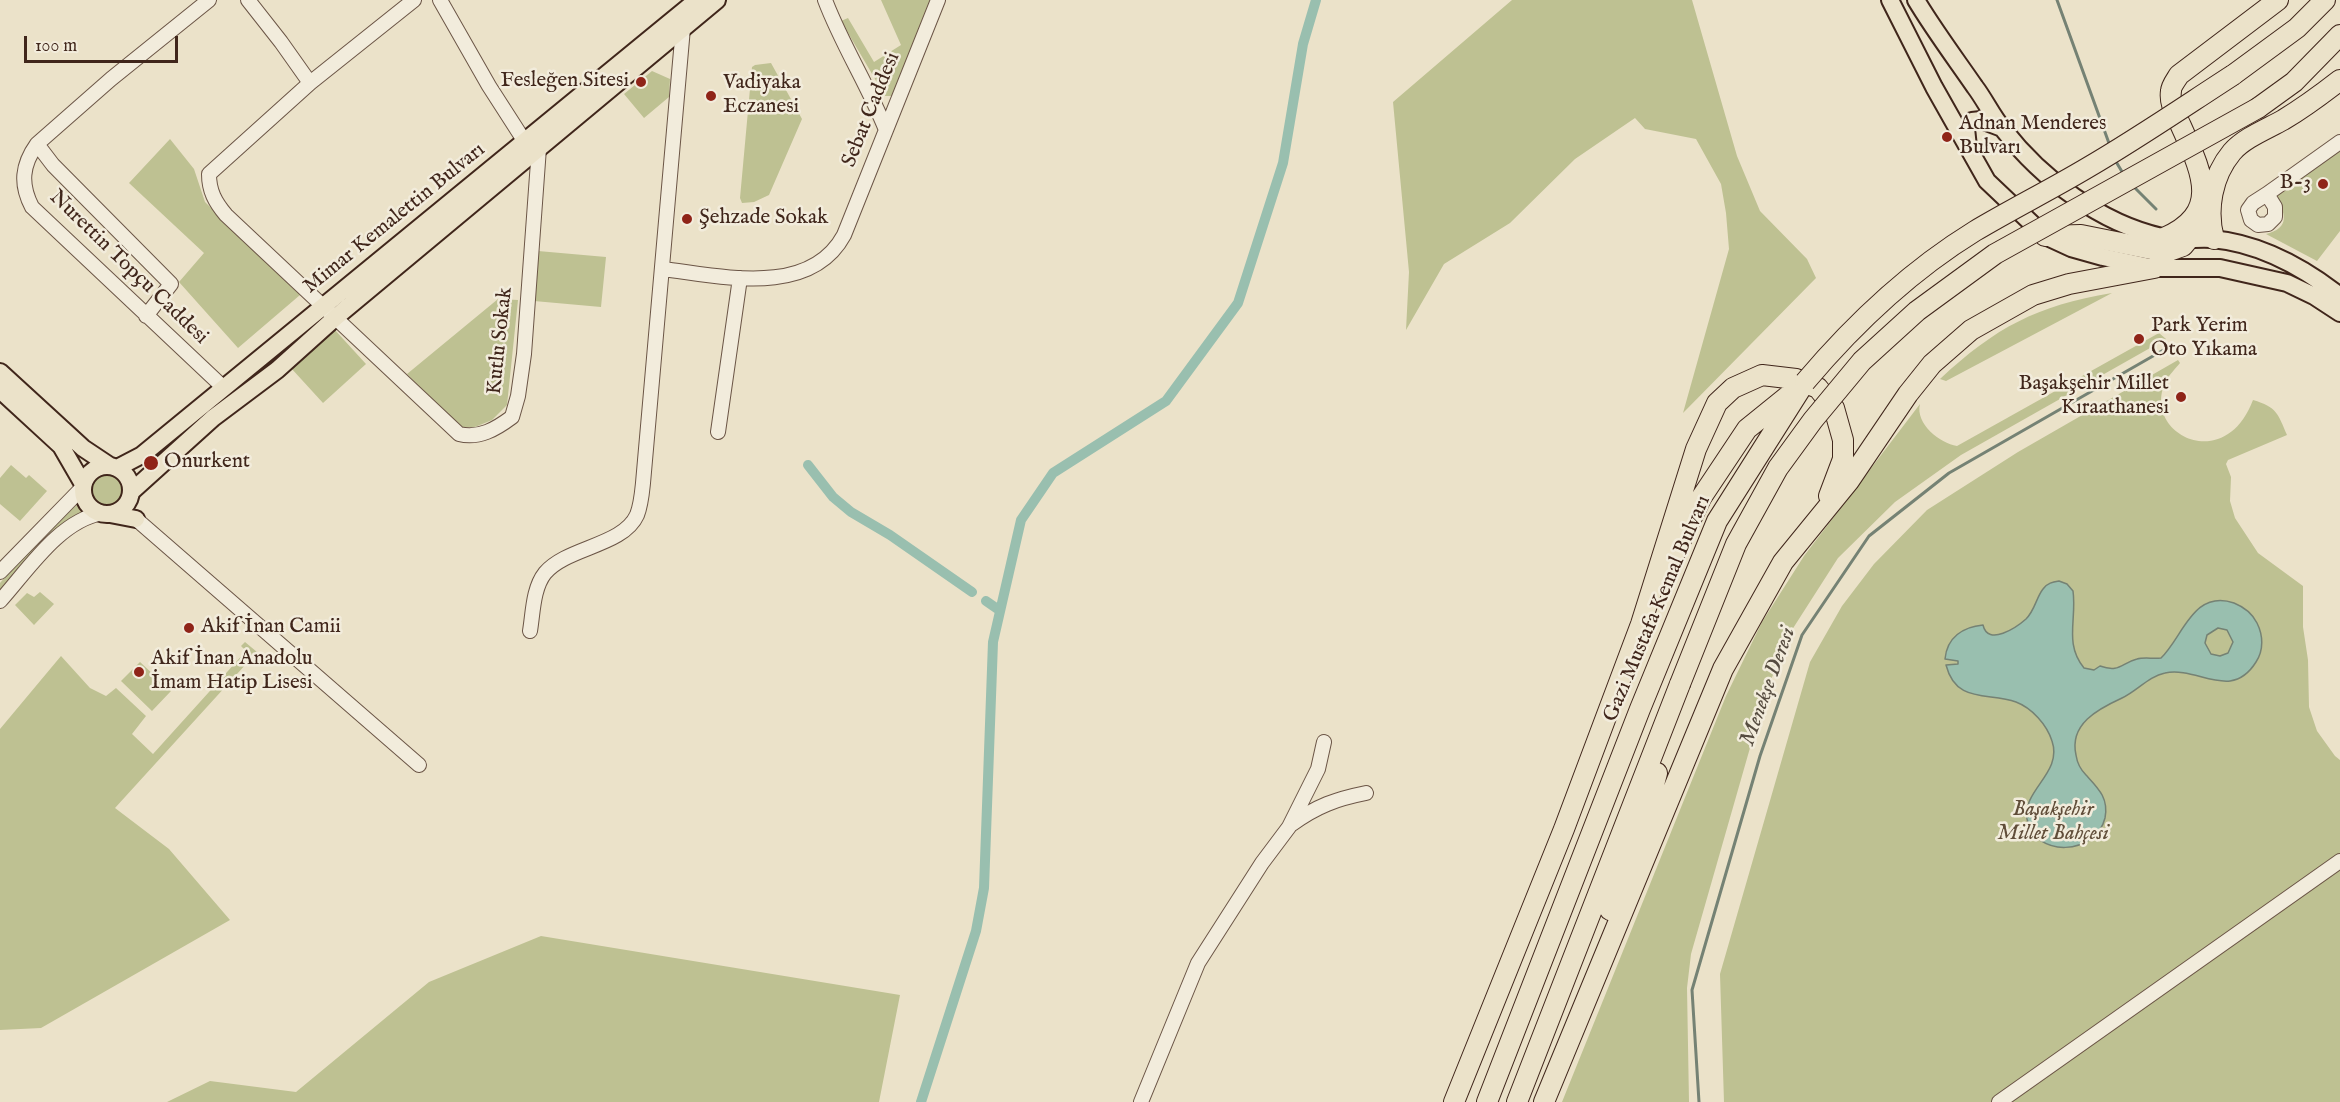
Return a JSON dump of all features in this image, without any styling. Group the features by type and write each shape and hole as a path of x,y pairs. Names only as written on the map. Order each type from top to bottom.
{"highway":[{"path":"2164,238 2181,231 2195,216 2199,209 2203,187 2196,161 2171,104 2171,89 2179,75 2278,0"},
{"name":"Gazi Mustafa Kemal Bulvarı","path":"1486,1102 1717,521 1805,382 1893,291 1932,261 1975,231 2088,167 2233,75 2297,28 2325,0"},
{"path":"1517,1102 1736,544 1778,468 1813,420 1862,361 1917,311 1995,254 2258,108 2294,82 2340,35"},
{"path":"2045,236 2081,235 2166,252 2183,246 2209,214 2220,170 2233,150 2314,100 2340,80"},
{"path":"2209,214 2214,239"},
{"path":"1543,1102 1723,669 1783,562 1849,480 1908,394 1927,371 1971,330 2033,295 2069,284 2154,268"},
{"path":"1454,1102 1564,829 1641,624 1696,449 1708,418 1717,402 1733,388 1762,375 1797,379 1818,388 1833,408 1843,440 1843,459 1823,513"},
{"path":"1641,624 1701,498 1747,429 1805,382"},
{"path":"1543,1102 1650,800 1680,684"},
{"path":"1461,1102 1480,1040"}],"main road":[{"path":"330,312 532,145 717,0"},
{"path":"1890,0 1934,87 1987,181 2045,236 2071,248 2103,258 2154,268 2194,267 2240,271 2287,283 2314,296 2340,313"},
{"path":"1916,0 1935,32 2002,128 2039,168 2089,207 2132,228 2164,238 2214,239 2259,249 2310,275 2340,296"},
{"path":"532,145 689,4"},
{"path":"683,28 689,4"},
{"path":"1968,147 1966,128 1972,121 1977,119 2002,128"},
{"name":"Mimar Kemalettin Bulvarı","path":"114,467 142,455 224,388 330,312"},
{"name":"Mimar Kemalettin Bulvarı","path":"130,495 213,418 276,370 330,312"},
{"path":"0,372 82,448 114,467 128,479 136,519 106,514 87,504 83,485 61,446 0,390"},
{"path":"83,485 90,473 96,469 114,467"},
{"path":"106,514 124,507 130,495"}],"street":[{"name":"Nurettin Topçu Caddesi","path":"209,0 111,79 37,144 28,157 23,182 25,194 32,207 224,388"},
{"path":"248,0 282,42 310,83"},
{"name":"Kutlu Sokak","path":"414,0 310,83 210,174 209,185 214,201 226,215 459,434 470,437 481,435 512,417 518,396 524,354 532,145"},
{"path":"440,0 489,86 532,145"},
{"path":"825,0 836,29 886,130"},
{"name":"Sebat Caddesi","path":"663,269 755,279 783,275 814,266 833,252 844,235 938,0"},
{"path":"530,631 538,588 544,575 556,563 622,531 632,523 638,513 643,483 663,269 683,28"},
{"path":"2266,194 2340,142"},
{"path":"37,144 53,165 171,284 146,316"},
{"path":"718,432 740,278"},
{"path":"0,572 83,485"},
{"path":"0,601 65,530 78,520 106,514"},
{"path":"136,519 419,765"},
{"path":"1141,1102 1198,963 1262,863 1289,827 1318,769 1324,742"},
{"path":"1289,827 1311,811 1337,799 1366,793"},
{"path":"1999,1102 2340,861"}],"green space":[{"path":"881,0 930,0 892,96 885,96 841,21 848,18 874,62 901,45"},
{"path":"1512,0 1692,0 1737,156 1760,211 1807,259 1816,278 1683,413 1729,249 1726,213 1721,184 1696,139 1645,129 1635,118 1575,159 1510,223 1444,264 1406,330 1409,272 1393,102"},
{"path":"771,63 802,119 769,195 754,202 742,203 740,198 752,67"},
{"path":"652,71 670,79 669,97 644,118 624,94"},
{"path":"170,139 194,169 205,202 300,295 238,348 179,282 204,253 129,183"},
{"path":"2340,149 2340,231 2317,261 2266,234 2283,224 2283,213 2274,195"},
{"path":"538,251 606,257 601,307 534,301"},
{"path":"2112,293 1946,381 1940,379 1980,345 2018,321 2061,305"},
{"path":"498,299 518,300 507,405 492,420 475,427 458,427 407,374"},
{"path":"334,329 366,364 323,403 291,368"},
{"path":"2159,333 2166,339 1961,455 1895,502 1838,558 1790,633 1766,692 1691,954 1687,988 1689,1102 1562,1102 1726,696 1762,622 1804,556 1920,404 1921,419 1930,431 1943,441 1957,446"},
{"name":"Başakşehir Millet Bahçesi","path":"2178,360 2180,363 2166,381 2161,400 2165,416 2174,430 2189,438 2206,441 2224,437 2240,423 2253,400 2267,405 2276,412 2287,435 2228,460 2226,464 2231,477 2230,501 2235,518 2258,553 2303,586 2303,627 2308,660 2309,707 2317,731 2340,760 2340,1102 1724,1102 1720,974 1810,662 1842,606 1874,564 1927,510 2018,452"},
{"path":"11,465 26,478 29,475 47,491 20,521 0,504 0,478"},
{"path":"107,475 118,479 122,490 118,501 107,505 96,501 92,490 96,479"},
{"path":"79,503 85,512 0,595 0,583 42,536"},
{"path":"40,592 54,604 34,625 15,605 27,593 34,597"},
{"path":"245,642 257,652 115,808 169,849 230,920 41,1028 0,1030 0,729 61,656 90,688 106,696 116,688 146,716 132,734 153,754 246,651 241,646"},
{"path":"140,662 171,691 152,711 121,681"},
{"path":"541,936 900,995 879,1102 167,1102 210,1081 296,1092 429,982"}],"shaded area":[{"path":"2059,581 2067,584 2073,591 2074,650 2084,668 2094,670 2100,666 2116,668 2137,659 2161,658 2190,617 2208,603 2220,600 2234,603 2250,613 2259,628 2262,642 2256,662 2246,674 2236,680 2214,680 2177,672 2165,673 2154,677 2087,719 2077,735 2076,755 2084,773 2104,799 2105,818 2099,830 2090,839 2078,845 2066,847 2053,846 2041,841 2032,832 2027,819 2030,799 2052,763 2054,752 2047,729 2033,713 2016,702 1974,694 1957,686 1946,665 1958,664 1958,661 1945,659 1946,651 1957,634 1983,625 1991,634 2003,633 2026,619 2045,587","holes":["2218,628 2227,630 2233,642 2228,653 2220,656 2211,654 2205,643 2207,635"]}],"waterway":[{"path":"921,1102 976,931 984,888 993,642 1021,520 1053,473 1166,401 1238,303 1283,163 1303,44 1316,0"},
{"name":"Menekşe Deresi","path":"2057,0 2110,146"},
{"name":"Menekşe Deresi","path":"2115,160 2124,175"},
{"name":"Menekşe Deresi","path":"2132,185 2156,209"},
{"name":"Menekşe Deresi","path":"1699,1102 1692,990 1760,756 1802,635 1869,536 1949,473 2167,348"},
{"path":"808,465 833,497 851,512 890,535 972,592"},
{"path":"986,601 999,610"}],"place":[{"name":"Fesleğen Sitesi","path":"641,82"},
{"name":"Vadiyaka Eczanesi","path":"711,96"},
{"name":"Adnan Menderes Bulvarı","path":"1947,137"},
{"name":"B-3","path":"2323,184"},
{"name":"Şehzade Sokak","path":"687,219"},
{"name":"Park Yerim Oto Yıkama","path":"2139,339"},
{"name":"Başakşehir Millet Kıraathanesi","path":"2181,397"},
{"name":"Onurkent","path":"151,463"},
{"name":"Akif İnan Camii","path":"189,628"},
{"name":"Akif İnan Anadolu İmam Hatip Lisesi","path":"139,672"}]}
